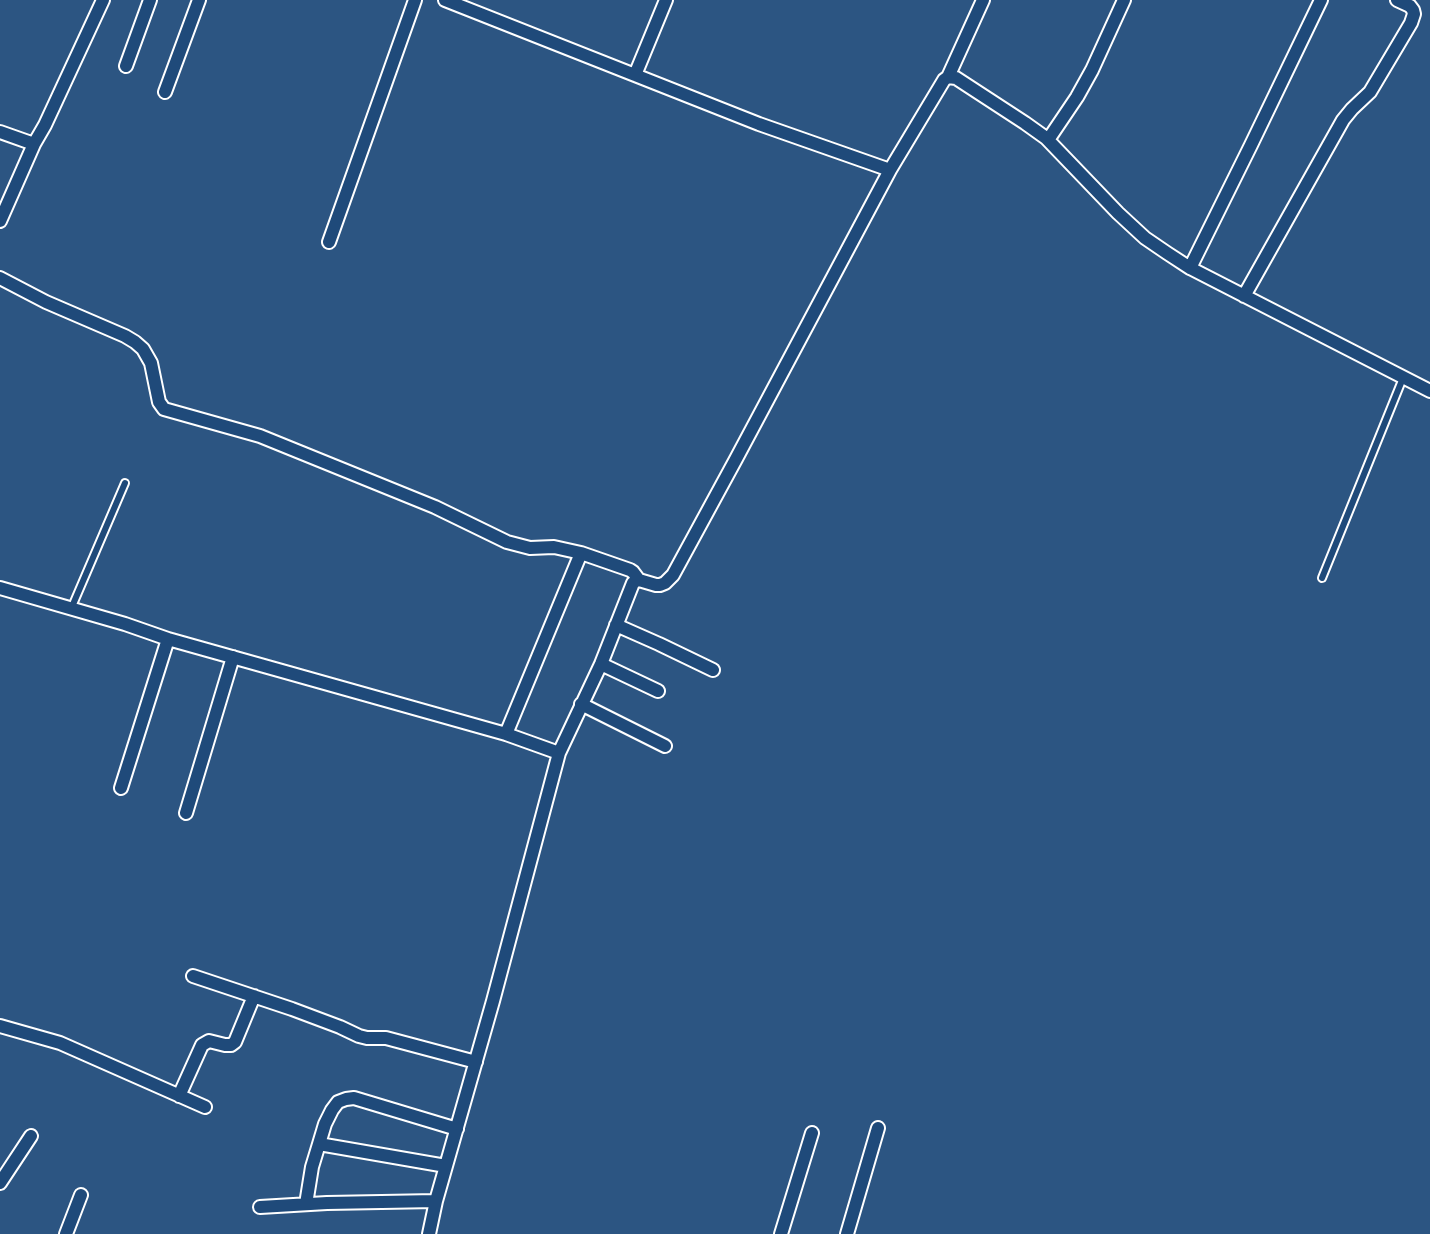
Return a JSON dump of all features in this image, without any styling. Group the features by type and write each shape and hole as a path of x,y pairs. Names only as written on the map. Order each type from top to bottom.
{"street":[{"path":"0,221 34,144 45,125 103,0"},
{"path":"126,66 150,0"},
{"path":"165,92 199,0"},
{"path":"329,242 415,0"},
{"path":"445,0 759,124 890,170"},
{"path":"635,75 666,0"},
{"path":"0,278 46,302 135,342 143,349 151,363 160,402 164,408 260,436 435,506 513,544 530,548 554,547 581,553 630,570 639,580 656,585 665,583 673,576 890,170 944,80 948,77 983,0"},
{"path":"1048,140 1077,97 1092,70 1124,0"},
{"path":"1190,268 1320,0"},
{"path":"1244,296 1343,120 1370,92 1412,23 1413,10 1410,6 1397,0"},
{"path":"948,77 956,78 1025,122 1048,140 1118,213 1166,254 1430,391"},
{"path":"0,132 34,144"},
{"path":"506,734 581,553"},
{"path":"429,1234 436,1201 476,1062 559,753 601,664 633,583 639,580"},
{"path":"0,588 125,624 168,640 506,734 559,753"},
{"path":"616,625 713,670"},
{"path":"121,788 168,640"},
{"path":"186,813 233,657"},
{"path":"601,664 658,691"},
{"path":"581,704 665,746"},
{"path":"193,976 340,1027 359,1036 386,1038 476,1062"},
{"path":"179,1096 202,1045 209,1041 225,1045 231,1045 235,1042 254,996"},
{"path":"0,1026 60,1043 205,1107"},
{"path":"306,1204 312,1168 325,1124 338,1102 354,1098 457,1129"},
{"path":"846,1234 878,1128"},
{"path":"781,1234 812,1133"},
{"path":"0,1184 31,1136"},
{"path":"319,1144 446,1166"},
{"path":"66,1234 81,1195"},
{"path":"260,1207 384,1201 436,1201"}],"lane":[{"path":"1322,578 1403,378"},
{"path":"70,609 125,484"}]}
